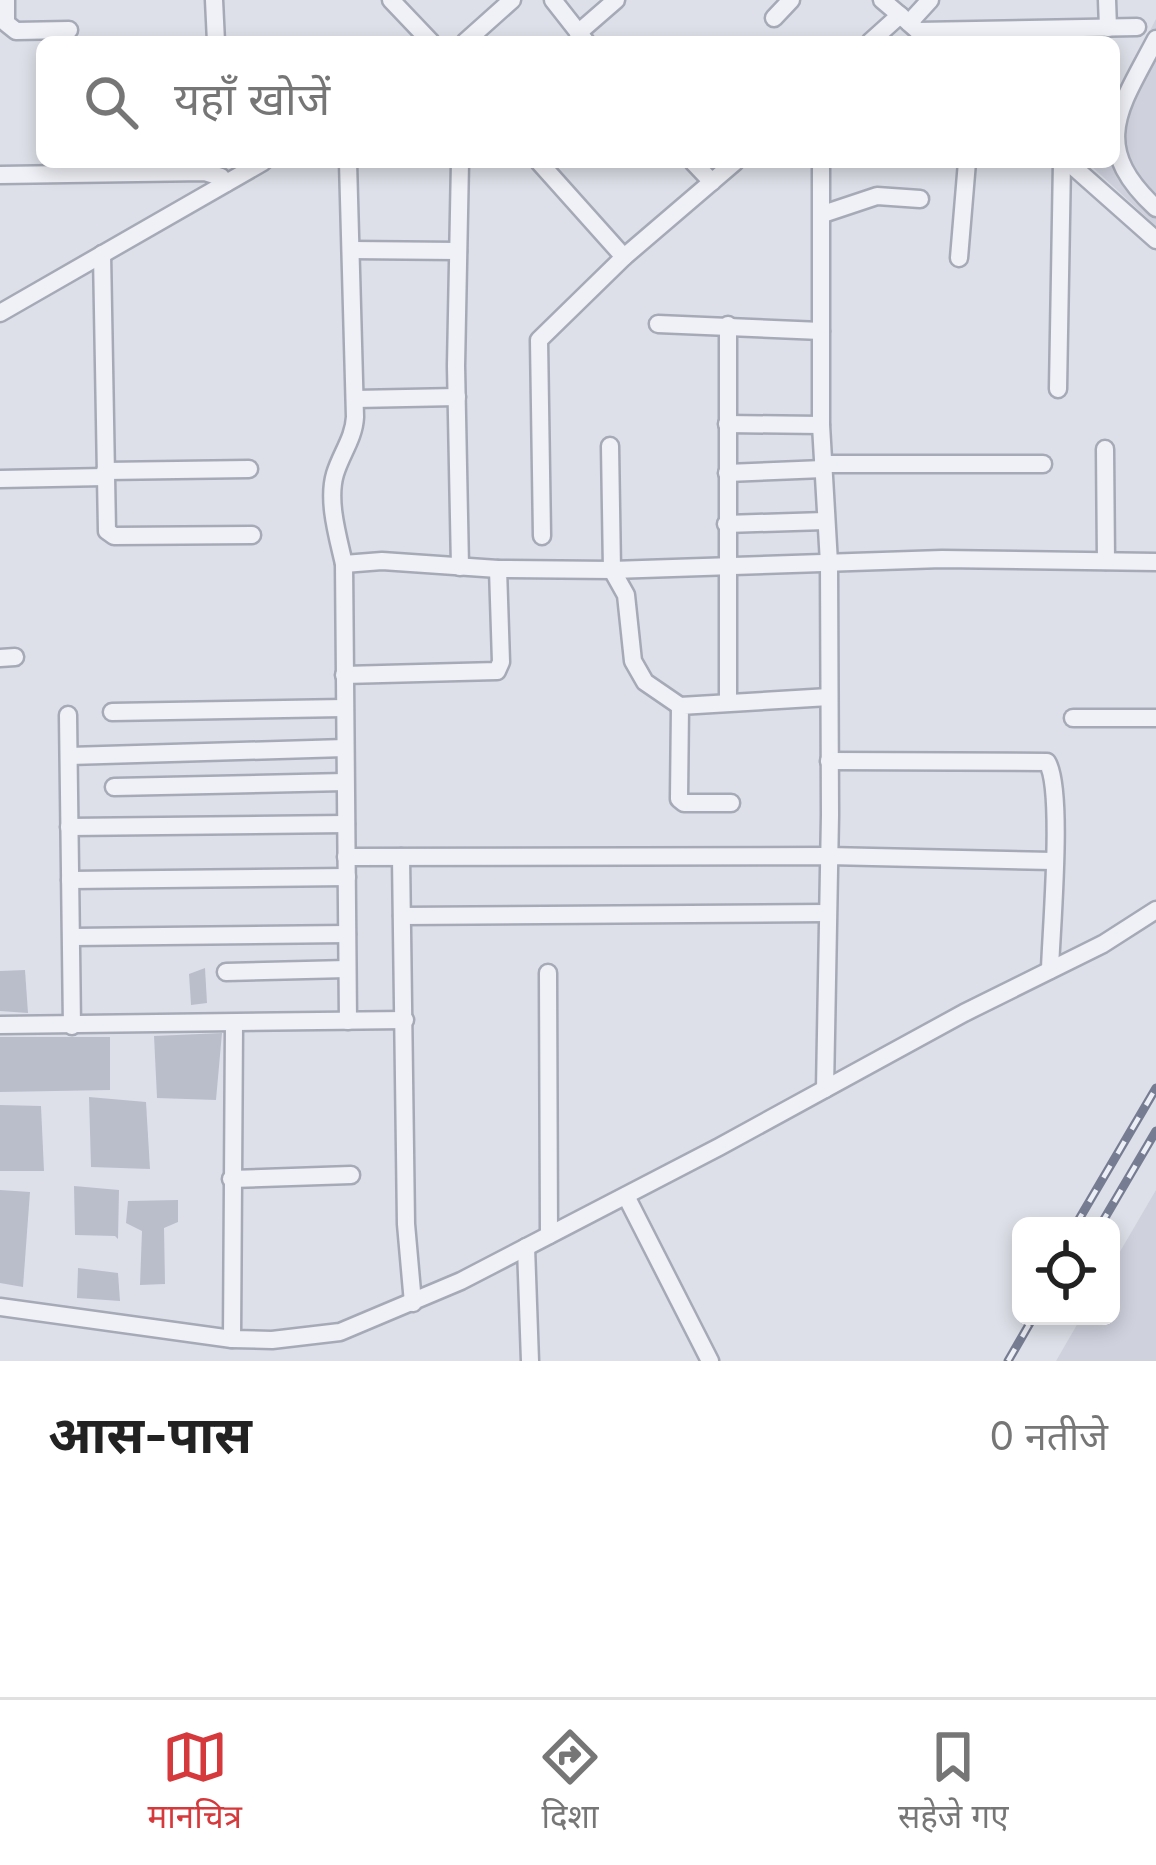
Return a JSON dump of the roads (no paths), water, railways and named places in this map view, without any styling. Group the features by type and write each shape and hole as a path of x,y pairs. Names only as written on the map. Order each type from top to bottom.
{"street":[{"path":"6,0 6,23 16,32 69,30"},
{"path":"214,0 216,36"},
{"path":"391,0 425,36"},
{"path":"472,36 512,0"},
{"path":"553,0 581,36"},
{"path":"583,36 616,0"},
{"path":"774,18 791,0"},
{"path":"882,0 914,28 1096,33 1137,27"},
{"path":"914,28 929,0"},
{"path":"1096,33 1107,0"},
{"path":"1120,112 1156,38"},
{"path":"1120,162 1132,185 1156,208"},
{"path":"348,168 355,427 333,485 344,564 348,1022"},
{"path":"460,168 460,567"},
{"path":"543,168 624,257"},
{"path":"699,168 712,182"},
{"path":"542,536 537,345 624,257 728,168"},
{"path":"821,168 821,425 829,563 825,1089"},
{"path":"959,258 966,168"},
{"path":"1058,389 1065,168"},
{"path":"1073,168 1156,240"},
{"path":"1087,179 1097,168"},
{"path":"0,175 222,174"},
{"path":"5,307 102,254 222,174"},
{"path":"823,214 877,196 920,199"},
{"path":"351,250 458,251"},
{"path":"102,254 106,526 110,534 252,535"},
{"path":"658,323 821,331"},
{"path":"728,325 728,702"},
{"path":"355,399 457,397"},
{"path":"727,424 821,425"},
{"path":"610,446 612,570 626,596 631,648 639,674 680,706 829,698"},
{"path":"1106,449 1106,561"},
{"path":"727,472 1043,464"},
{"path":"0,479 249,469"},
{"path":"726,524 825,521"},
{"path":"344,564 382,561 612,570 942,559 1156,562"},
{"path":"344,675 496,671 501,662 498,569"},
{"path":"680,706 679,799 684,803 731,803"},
{"path":"112,712 344,708"},
{"path":"68,715 72,1026"},
{"path":"1072,718 1156,718"},
{"path":"69,756 345,748"},
{"path":"829,761 1043,760 1053,774 1050,970"},
{"path":"114,788 345,782"},
{"path":"69,827 346,824"},
{"path":"346,857 828,856 1053,861"},
{"path":"401,857 406,1238 413,1303"},
{"path":"70,880 347,877"},
{"path":"0,1307 232,1339 340,1332 413,1303 626,1196 1103,944 1156,910"},
{"path":"402,916 826,913"},
{"path":"72,937 347,934"},
{"path":"226,972 347,969"},
{"path":"548,973 549,1235"},
{"path":"0,1025 405,1020"},
{"path":"232,1339 234,1024"},
{"path":"230,1179 351,1175"},
{"path":"626,1196 710,1361"},
{"path":"526,1247 530,1361"}],"railway":[{"path":"1080,1217 1156,1088"},
{"path":"1105,1217 1156,1131"},
{"path":"1008,1361 1029,1325"}]}
